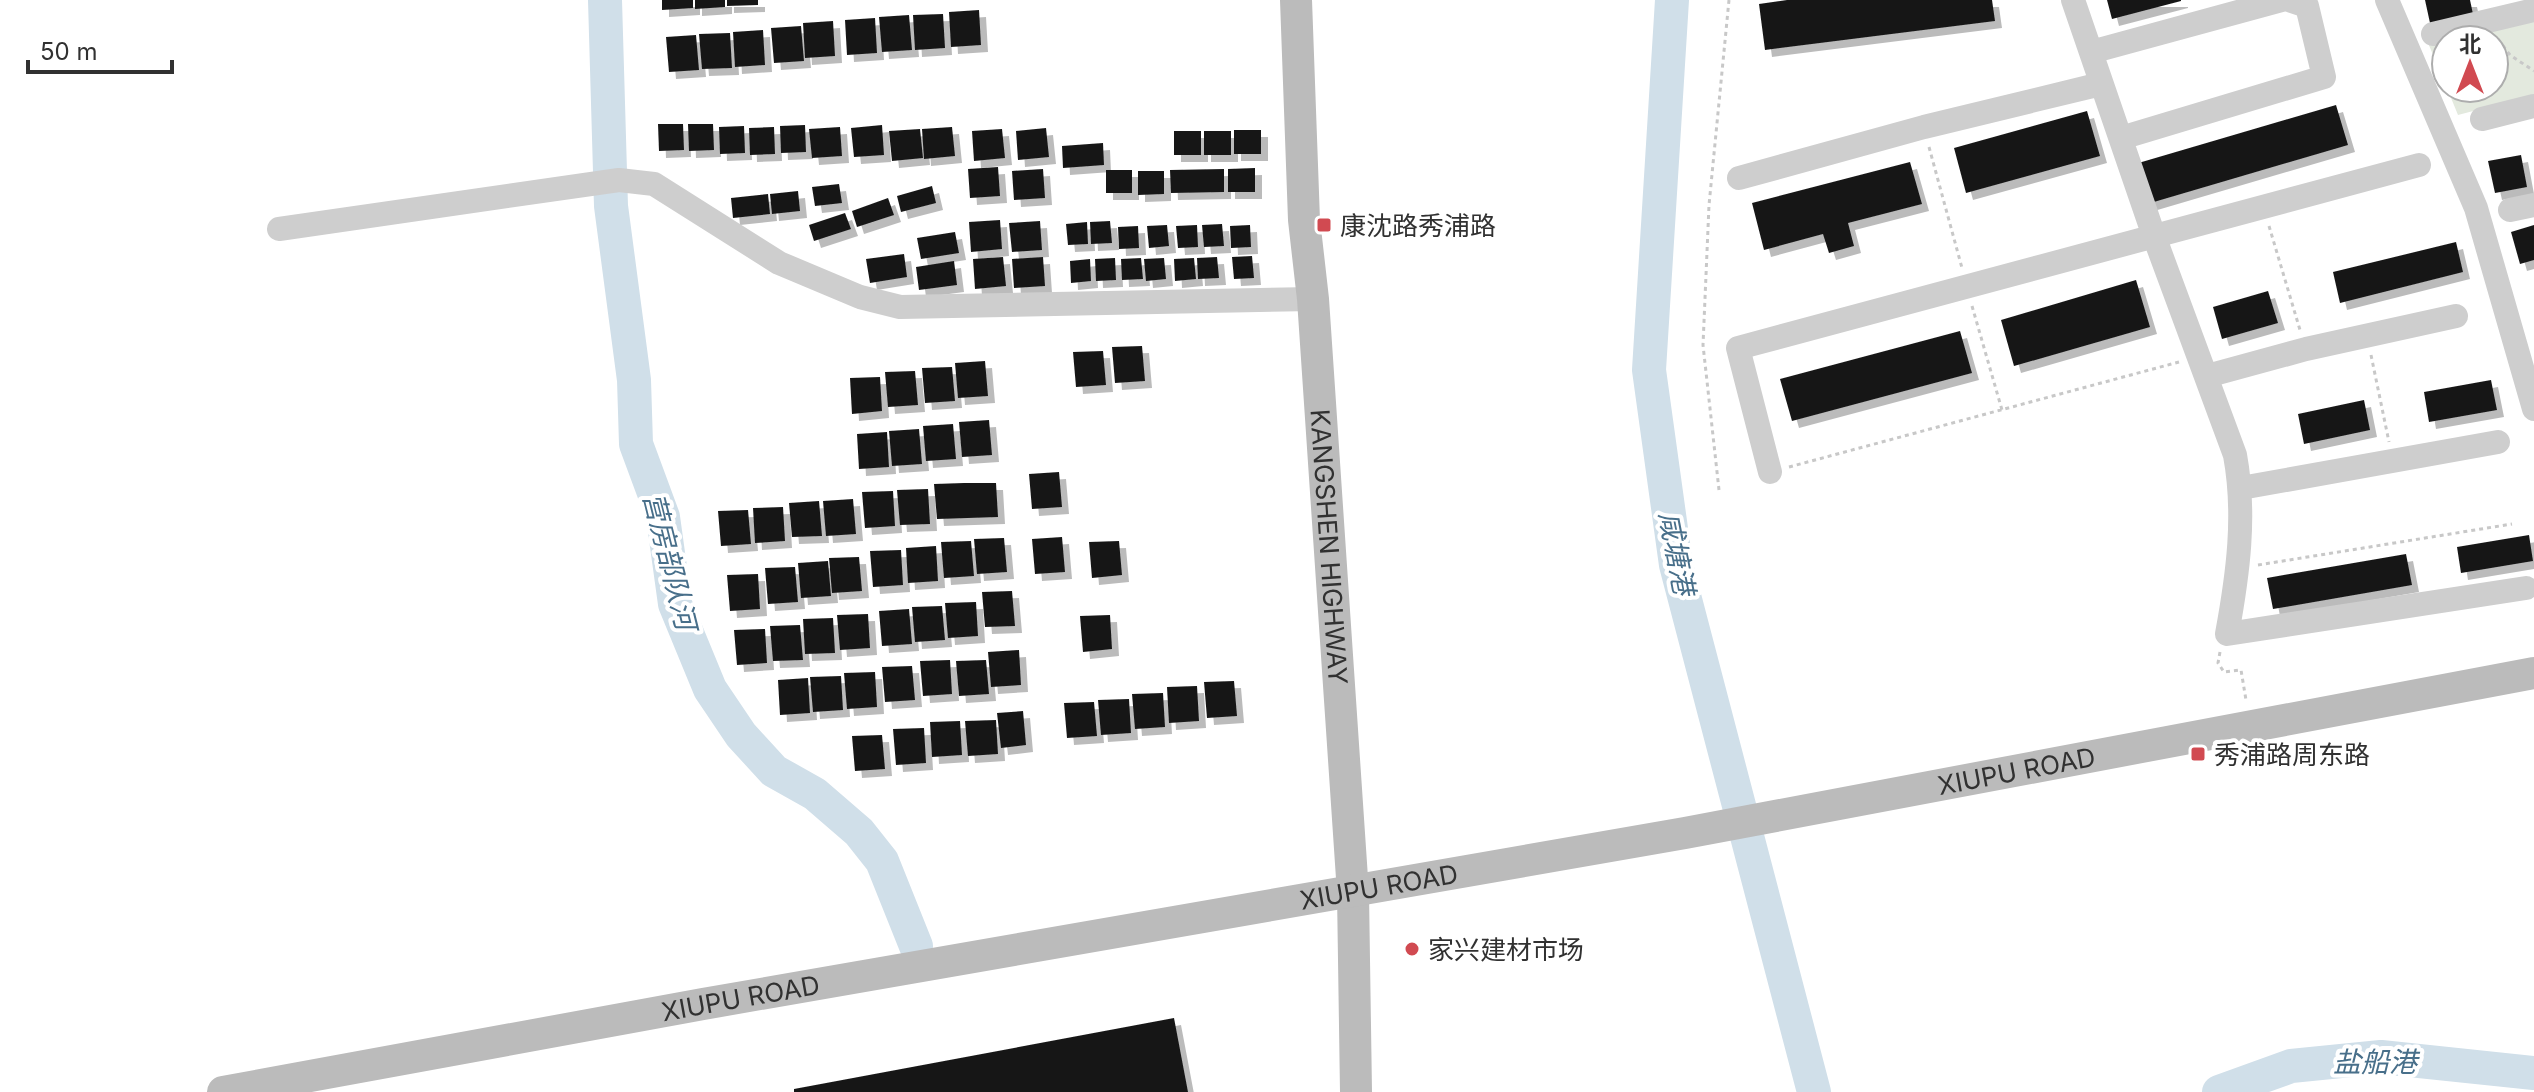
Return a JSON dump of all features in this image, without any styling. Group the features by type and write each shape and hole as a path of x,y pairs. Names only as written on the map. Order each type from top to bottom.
{"main road":[{"name":"KANGSHEN HIGHWAY","path":"1296,0 1304,220 1313,299 1353,893 1356,1092"},
{"name":"XIUPU ROAD","path":"223,1092 688,1007 1685,833 2534,673"}],"street":[{"path":"2073,0 2154,236 2235,455 2241,488 2239,569 2227,634 2526,588"},
{"path":"2091,52 2282,0"},
{"path":"2121,138 2324,77 2307,6 2289,0"},
{"path":"2387,0 2476,208 2534,409"},
{"path":"2474,24 2534,10"},
{"path":"1739,178 1924,127 2101,84"},
{"path":"2482,119 2534,106"},
{"path":"1770,472 1738,348 2419,165"},
{"path":"279,229 609,182 654,184 779,263 860,297 900,307 1313,299"},
{"path":"2510,210 2534,205"},
{"path":"2203,366 2306,349 2456,316"},
{"path":"2241,488 2498,442"}],"path":[{"path":"1719,490 1703,345 1709,205 1729,0"},
{"path":"2491,20 2498,40 2510,55 2534,71"},
{"path":"2264,207 2306,349"},
{"path":"2367,336 2393,461"},
{"path":"1770,472 2203,366"},
{"path":"2239,569 2512,524"},
{"path":"2227,634 2218,663 2224,672 2241,670 2250,726"}],"shaded area":[{"path":"2534,21 2534,95 2510,101 2510,26"},
{"path":"2454,104 2500,104 2458,115"}],"building":[{"path":"662,0 693,0 693,8 662,10"},
{"path":"695,0 725,0 725,7 695,9"},
{"path":"727,0 758,0 758,5 727,6"},
{"path":"1787,0 1992,0 1995,21 1765,50 1759,4"},
{"path":"2107,0 2181,0 2181,1 2112,19"},
{"path":"2425,0 2470,0 2473,14 2430,23"},
{"path":"979,10 981,45 951,47 949,12"},
{"path":"943,14 945,48 915,50 913,15"},
{"path":"909,15 912,50 882,52 879,17"},
{"path":"875,18 877,53 847,55 845,20"},
{"path":"833,21 835,56 805,58 803,23"},
{"path":"801,26 804,61 774,63 771,28"},
{"path":"763,30 765,65 735,67 733,32"},
{"path":"730,33 732,68 702,69 699,34"},
{"path":"696,35 699,70 669,72 666,37"},
{"path":"2336,105 2348,145 2147,204 2135,164"},
{"path":"2087,111 2100,156 1966,193 1954,148"},
{"path":"658,124 683,124 684,150 659,151"},
{"path":"688,124 713,124 714,150 689,151"},
{"path":"805,125 806,152 781,153 780,126"},
{"path":"882,125 884,155 854,157 851,128"},
{"path":"744,126 745,153 720,154 719,127"},
{"path":"774,127 775,154 750,155 749,128"},
{"path":"840,127 842,156 812,158 809,129"},
{"path":"952,127 955,156 924,159 922,129"},
{"path":"1046,128 1049,157 1018,160 1016,131"},
{"path":"920,129 923,158 892,161 889,131"},
{"path":"1002,129 1005,158 974,161 972,131"},
{"path":"1234,130 1261,130 1261,154 1234,154"},
{"path":"1174,131 1201,131 1201,155 1174,155"},
{"path":"1204,131 1231,131 1231,155 1204,155"},
{"path":"1103,143 1104,165 1063,168 1062,146"},
{"path":"2521,155 2527,187 2495,193 2488,161"},
{"path":"1910,162 1922,204 1848,223 1854,246 1829,253 1823,234 1764,250 1752,203"},
{"path":"998,167 1000,196 970,198 968,169"},
{"path":"1255,168 1255,192 1228,192 1228,169"},
{"path":"1043,169 1045,198 1014,200 1012,171"},
{"path":"1224,169 1224,192 1171,193 1170,170"},
{"path":"1106,170 1132,170 1132,193 1106,193"},
{"path":"1138,171 1164,171 1164,194 1138,195"},
{"path":"839,184 842,203 815,206 812,187"},
{"path":"932,186 936,203 901,212 897,196"},
{"path":"798,191 800,211 772,214 770,194"},
{"path":"768,194 770,214 733,218 731,198"},
{"path":"888,198 894,215 857,227 852,211"},
{"path":"845,213 851,229 814,241 809,225"},
{"path":"1000,220 1002,249 971,252 969,222"},
{"path":"1040,221 1042,250 1012,252 1009,223"},
{"path":"1110,221 1112,243 1091,244 1090,222"},
{"path":"1087,222 1088,244 1068,245 1066,224"},
{"path":"1222,224 1224,246 1204,247 1202,225"},
{"path":"1167,225 1169,246 1149,248 1147,226"},
{"path":"1197,225 1198,247 1178,248 1176,226"},
{"path":"1250,225 1251,247 1231,248 1230,226"},
{"path":"2534,225 2534,260 2520,264 2511,232"},
{"path":"1138,226 1139,248 1119,249 1118,227"},
{"path":"955,232 959,253 921,259 917,238"},
{"path":"2456,242 2463,272 2340,303 2333,272"},
{"path":"904,254 907,277 870,283 866,259"},
{"path":"1252,256 1254,278 1234,279 1232,257"},
{"path":"1003,257 1006,286 975,289 973,259"},
{"path":"1043,257 1045,286 1014,288 1012,259"},
{"path":"1217,257 1219,278 1198,279 1197,258"},
{"path":"1115,258 1116,280 1096,281 1095,259"},
{"path":"1141,258 1143,279 1122,280 1121,259"},
{"path":"1164,258 1166,279 1146,281 1144,259"},
{"path":"1194,258 1196,279 1175,281 1174,259"},
{"path":"1090,259 1091,281 1071,283 1070,261"},
{"path":"954,261 957,285 919,290 916,267"},
{"path":"2136,280 2150,327 2014,366 2001,320"},
{"path":"2268,291 2278,323 2222,339 2213,307"},
{"path":"1960,331 1972,373 1792,421 1780,379"},
{"path":"1142,346 1145,381 1115,383 1112,347"},
{"path":"1103,351 1106,385 1076,387 1073,352"},
{"path":"985,361 988,396 958,398 955,363"},
{"path":"952,367 955,401 925,403 922,368"},
{"path":"915,371 918,405 888,407 885,372"},
{"path":"880,377 882,411 852,414 850,378"},
{"path":"2491,380 2497,410 2429,422 2424,392"},
{"path":"2364,400 2370,430 2304,444 2298,414"},
{"path":"989,420 992,455 962,457 959,422"},
{"path":"953,424 956,459 926,461 923,426"},
{"path":"919,429 922,464 892,466 889,431"},
{"path":"887,432 889,467 859,469 857,434"},
{"path":"1059,472 1062,507 1032,509 1029,474"},
{"path":"996,483 998,517 937,519 934,484"},
{"path":"928,489 930,524 900,525 897,490"},
{"path":"893,491 895,526 865,528 862,492"},
{"path":"853,499 856,534 826,536 823,501"},
{"path":"819,501 822,536 792,537 789,503"},
{"path":"783,507 785,541 755,543 753,508"},
{"path":"748,510 751,544 721,546 718,511"},
{"path":"2529,535 2533,561 2461,573 2457,547"},
{"path":"1062,537 1065,572 1035,574 1032,539"},
{"path":"1004,538 1007,572 977,574 974,539"},
{"path":"971,541 974,576 944,578 941,542"},
{"path":"1119,541 1122,575 1092,578 1089,542"},
{"path":"936,546 938,581 908,583 906,548"},
{"path":"901,550 903,585 873,587 870,551"},
{"path":"2406,554 2412,585 2273,609 2267,578"},
{"path":"859,557 862,591 832,593 829,558"},
{"path":"828,561 831,596 801,598 798,563"},
{"path":"795,567 798,602 768,604 765,568"},
{"path":"758,574 760,609 730,611 727,575"},
{"path":"1012,591 1015,626 985,627 982,592"},
{"path":"976,602 978,636 948,638 945,603"},
{"path":"942,606 945,640 915,642 912,607"},
{"path":"909,609 912,644 882,646 879,611"},
{"path":"868,614 870,648 840,650 837,615"},
{"path":"1110,615 1112,649 1083,652 1080,616"},
{"path":"833,618 835,653 805,654 803,619"},
{"path":"800,625 803,660 773,661 770,626"},
{"path":"765,629 767,663 737,665 734,630"},
{"path":"1019,650 1021,685 991,687 988,652"},
{"path":"950,660 952,694 923,696 920,661"},
{"path":"986,660 989,694 959,696 956,661"},
{"path":"912,666 915,700 885,702 882,667"},
{"path":"875,672 877,707 847,709 844,673"},
{"path":"841,676 843,710 813,712 810,677"},
{"path":"808,678 810,713 780,715 778,680"},
{"path":"1234,681 1237,716 1207,718 1204,682"},
{"path":"1197,686 1199,721 1169,723 1167,687"},
{"path":"1163,693 1165,727 1135,729 1132,694"},
{"path":"1129,699 1131,733 1101,735 1098,700"},
{"path":"1094,702 1097,736 1067,738 1064,703"},
{"path":"1023,711 1026,745 1001,748 997,713"},
{"path":"996,720 998,754 968,756 965,721"},
{"path":"960,721 962,755 932,757 930,722"},
{"path":"924,728 926,763 896,765 893,729"},
{"path":"882,735 885,769 855,771 852,736"},
{"path":"1174,1018 1188,1092 794,1092 794,1089"}],"waterway":[{"name":"营房部队河","path":"605,0 611,206 634,380 636,444 663,517 675,604 710,689 741,735 774,771 815,794 859,832 882,861 916,946"},
{"name":"咸塘港","path":"1672,0 1649,370 1676,565 1814,1092"},
{"name":"盐船港","path":"2219,1092 2291,1066 2381,1057 2534,1073"}],"place":[{"name":"康沈路秀浦路","path":"1324,225"},
{"name":"秀浦路周东路","path":"2198,754"},
{"name":"家兴建材市场","path":"1412,949"}]}
